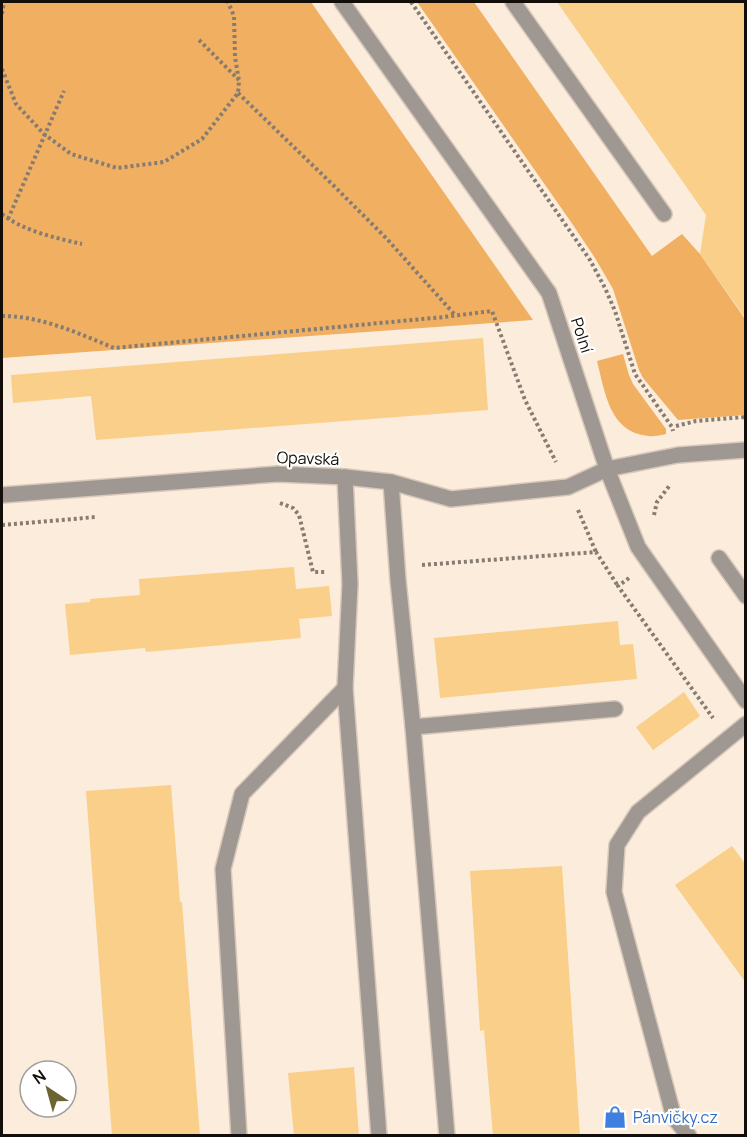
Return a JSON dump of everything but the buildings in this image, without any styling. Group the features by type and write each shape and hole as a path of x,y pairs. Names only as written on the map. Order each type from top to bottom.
{"street":[{"name":"Polní","path":"342,2 549,293 607,469 638,547 746,701"},
{"path":"513,2 664,214"},
{"name":"Opavská","path":"2,495 278,474 391,482 451,499 568,486 607,469 678,455 746,450"},
{"path":"345,477 351,584 345,688 379,1136"},
{"path":"391,482 447,1136"},
{"path":"719,558 746,596"},
{"path":"239,1136 223,869 242,794 345,688"},
{"path":"413,727 615,710"},
{"path":"689,1136 674,1118 614,892 617,845 638,812 746,724"}],"path":[{"path":"2,14 4,2"},
{"path":"2,69 16,104 45,134 71,154 117,168 164,162 202,139 238,93 234,16 228,2"},
{"path":"411,2 590,260 606,288 635,374 672,427 683,476 668,487 657,502 654,514 655,523"},
{"path":"199,40 239,81"},
{"path":"8,219 64,91"},
{"path":"238,93 387,239 456,315"},
{"path":"2,214 8,219 48,236 82,244"},
{"path":"2,316 16,316 67,329 114,348 492,311 525,400 568,486 596,552 727,739"},
{"path":"672,427 696,421 746,417"},
{"path":"279,502 293,508 299,515 313,573 350,570"},
{"path":"2,525 106,517"},
{"path":"397,567 596,552"},
{"path":"618,586 650,564"}],"shaded area":[{"path":"2,2 311,2 533,320 2,358"},
{"path":"417,2 474,2 652,256 682,234 700,254 745,319 745,415 678,420 643,378 613,289 595,258"},
{"path":"623,354 633,384 666,429 666,434 650,436 635,433 617,419 611,409 597,361"}],"place":[{"name":"Pánvičky.cz","path":"615,1117"}]}
